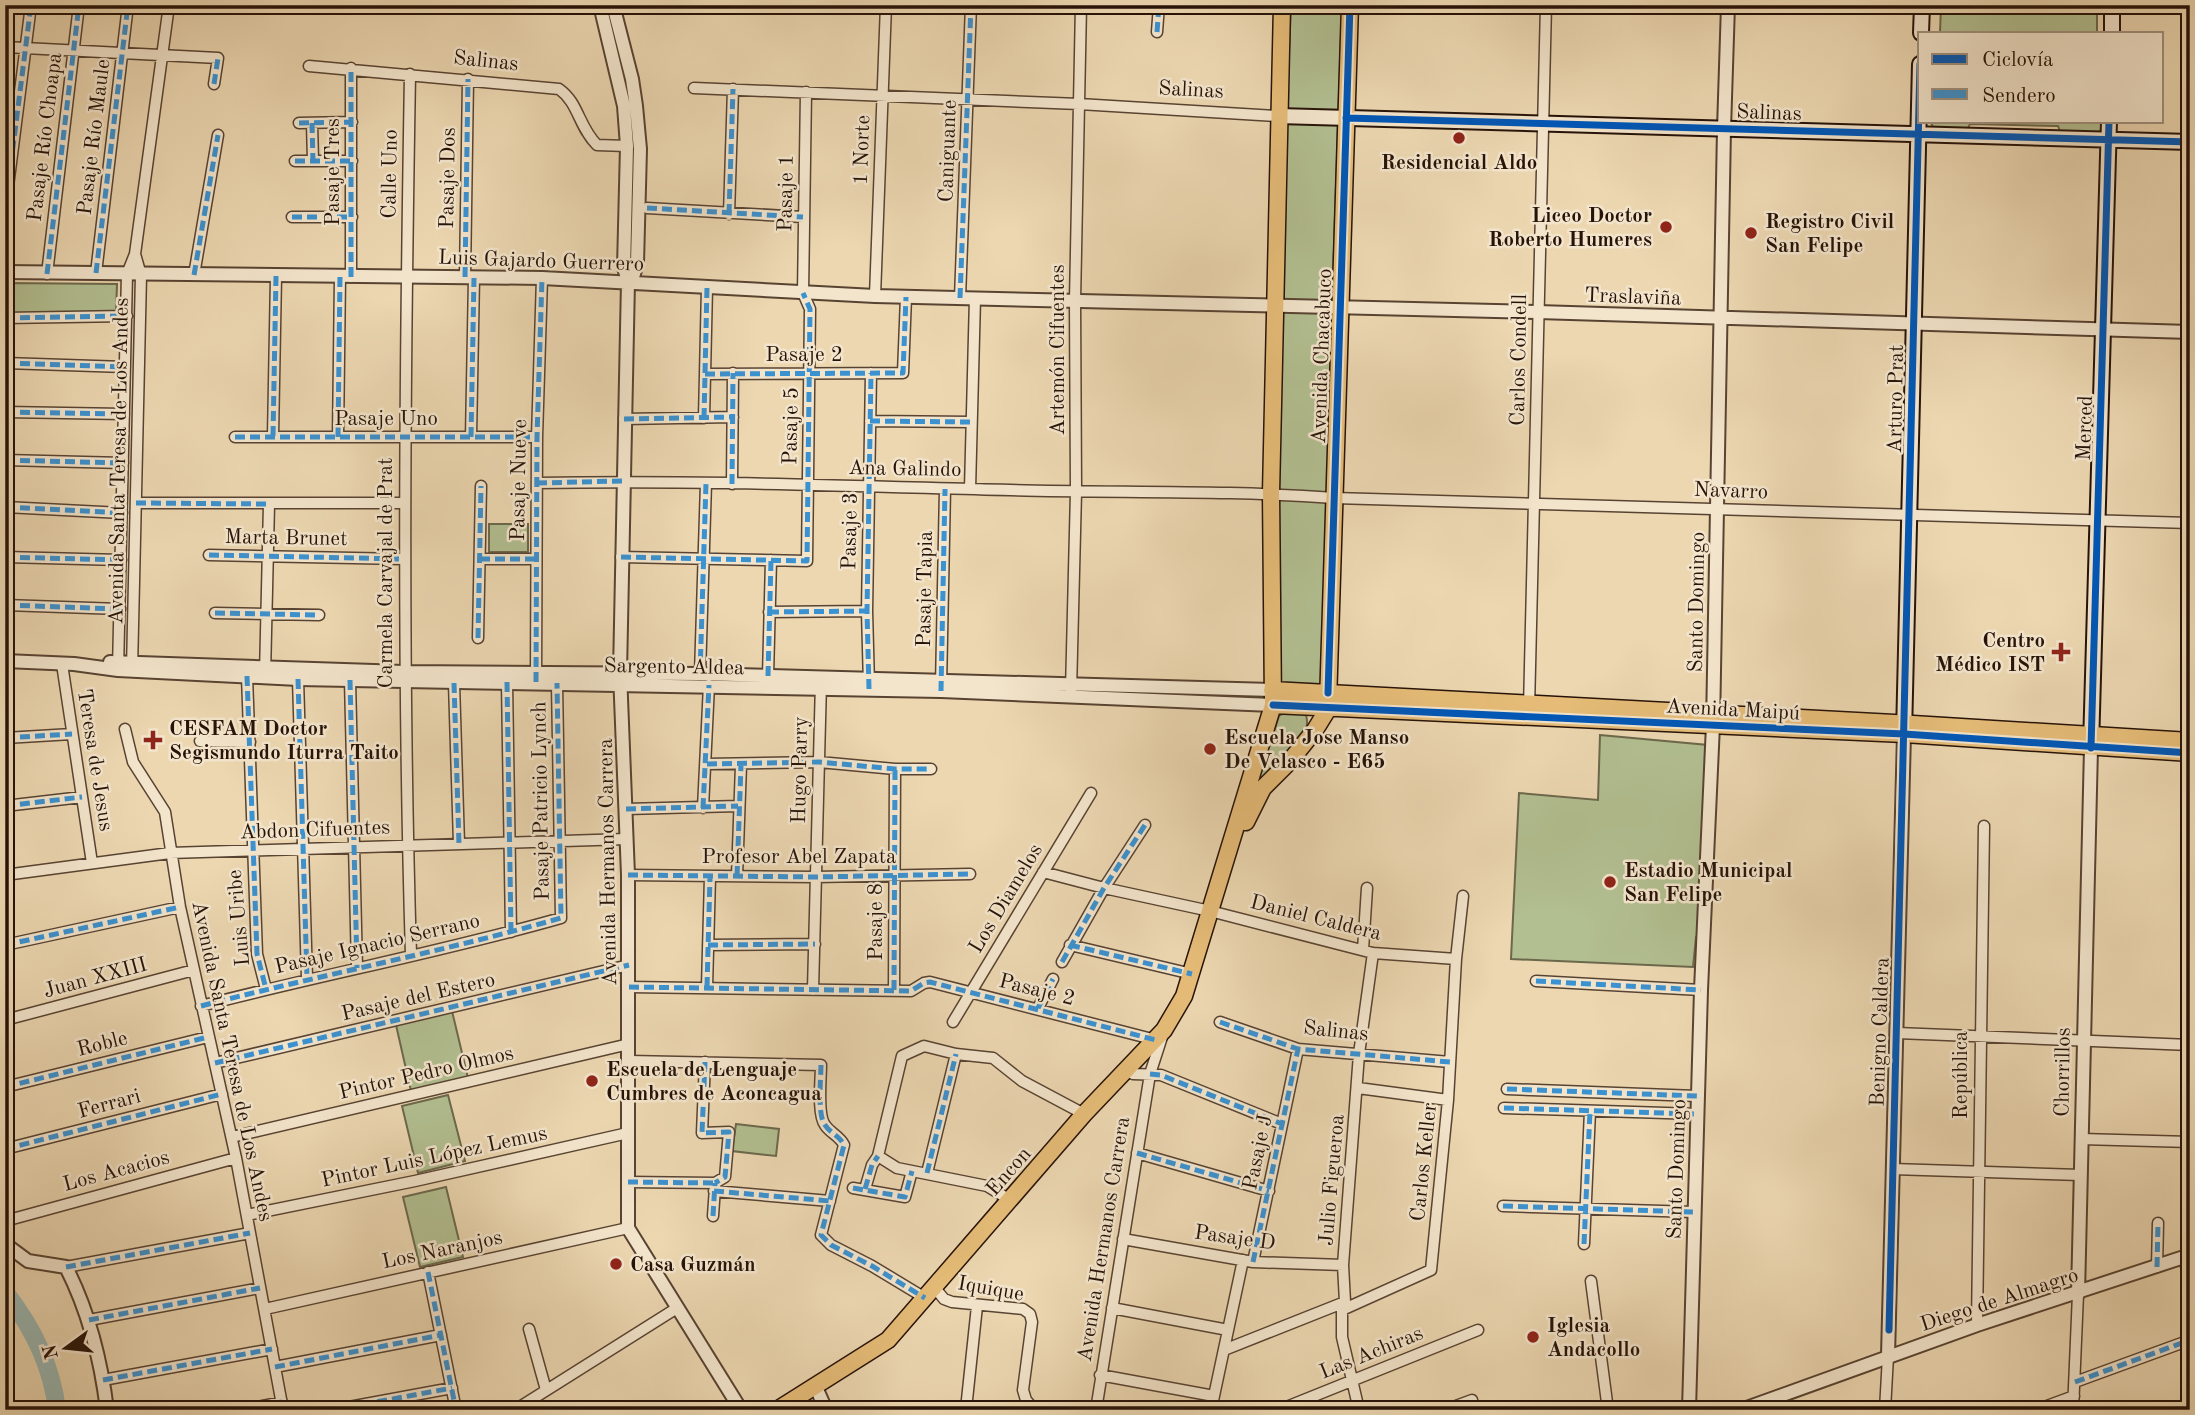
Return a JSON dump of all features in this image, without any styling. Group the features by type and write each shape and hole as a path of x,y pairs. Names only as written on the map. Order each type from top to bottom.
{"main road":[{"path":"1272,698 1271,493 1282,5"},
{"name":"Avenida Chacabuco","path":"1328,701 1350,5"},
{"path":"1921,32 1922,5"},
{"path":"2112,5 2112,32"},
{"name":"Salinas","path":"1278,116 2190,142"},
{"name":"Arturo Prat","path":"1904,729 1919,122"},
{"name":"Merced","path":"2091,742 2109,122"},
{"name":"Avenida Maipú","path":"1272,698 1904,729 2091,742 2190,753"},
{"name":"Encon","path":"777,1410 888,1340 1084,1114 1160,1035 1184,996 1192,974 1272,698"},
{"name":"Encon","path":"1210,911 1251,810 1263,788 1315,730 1328,701"},
{"name":"Avenida Maipú","path":"2091,742 2190,741"}],"street":[{"path":"5,210 31,5"},
{"name":"Pasaje Río Choapa","path":"47,274 79,5"},
{"name":"Pasaje Río Maule","path":"96,274 128,5"},
{"name":"Avenida Santa Teresa de Los Andes","path":"118,666 127,274 135,254 169,5"},
{"name":"Avenida Hermanos Carrera","path":"600,5 624,106 626,146 624,268 628,281 620,678 628,875 628,1228"},
{"name":"Avenida Hermanos Carrera","path":"613,5 632,79 640,149 636,263 634,274 628,281"},
{"name":"1 Norte","path":"874,296 886,5"},
{"name":"Caniguante","path":"960,298 971,5"},
{"name":"Artemón Cifuentes","path":"1071,690 1076,492 1081,5"},
{"path":"1157,32 1158,5"},
{"name":"Carlos Condell","path":"1529,710 1546,5"},
{"name":"Santo Domingo","path":"1689,1410 1701,990 1714,719 1728,5"},
{"path":"5,47 218,58 214,84"},
{"name":"Salinas","path":"309,65 559,89 569,96 588,136 597,145 626,146"},
{"name":"Pasaje Tres","path":"338,437 346,276 352,217 351,68"},
{"name":"Calle Uno","path":"406,275 410,74"},
{"name":"Pasaje Dos","path":"468,79 471,437"},
{"name":"Salinas","path":"694,88 1079,104 1278,116"},
{"path":"729,214 733,89"},
{"name":"Pasaje 1","path":"803,293 806,93"},
{"path":"299,123 352,122"},
{"path":"312,123 313,161"},
{"path":"194,275 218,135"},
{"path":"295,161 352,161"},
{"path":"647,208 803,217"},
{"path":"292,218 352,217"},
{"name":"Avenida Santa Teresa de Los Andes","path":"132,666 141,275 135,254"},
{"name":"Luis Gajardo Guerrero","path":"5,272 542,278 874,296 1076,300"},
{"name":"Carmela Carvajal de Prat","path":"406,275 403,559 411,955"},
{"path":"273,436 276,276"},
{"name":"Pasaje Nueve","path":"536,677 537,437 542,278"},
{"path":"704,418 707,287"},
{"name":"Pasaje 5","path":"771,560 807,561 810,309 803,293"},
{"name":"Pasaje 2","path":"705,374 903,373 906,297"},
{"path":"970,489 975,298"},
{"name":"Traslaviña","path":"1076,300 2190,332"},
{"path":"5,318 127,316"},
{"path":"5,363 125,367"},
{"path":"732,484 733,373"},
{"name":"Pasaje 3","path":"869,684 867,611 871,373"},
{"path":"5,412 124,414"},
{"path":"624,419 733,417"},
{"path":"870,421 971,422"},
{"name":"Pasaje Uno","path":"235,437 537,437"},
{"path":"5,460 123,463"},
{"name":"Ana Galindo","path":"537,483 623,481 1076,492 1271,493"},
{"path":"700,674 706,483"},
{"path":"478,638 481,486"},
{"name":"Pasaje Tapia","path":"941,685 945,489"},
{"name":"Navarro","path":"1271,493 1334,498 2190,523"},
{"path":"136,503 404,503"},
{"path":"265,672 269,504"},
{"path":"5,507 122,513"},
{"name":"Marta Brunet","path":"209,555 403,559"},
{"path":"5,557 121,560"},
{"path":"621,557 771,560 768,676"},
{"path":"480,559 536,559"},
{"path":"5,605 120,609"},
{"path":"769,612 867,611"},
{"path":"215,613 318,615"},
{"name":"Sargento Aldea","path":"5,661 404,677 620,678 709,685 941,685 1272,698"},
{"name":"Teresa de Jesus","path":"68,664 72,734 92,863"},
{"name":"Sargento Aldea","path":"132,666 247,676 265,672 298,679 404,677 454,683 507,682 536,677 557,683 700,674 768,676 821,683"},
{"name":"Luis Uribe","path":"247,676 257,954 265,989"},
{"path":"298,679 307,978"},
{"path":"350,680 357,968"},
{"path":"507,682 511,932"},
{"path":"454,683 459,844"},
{"name":"Pasaje Patricio Lynch","path":"557,683 561,918"},
{"name":"Hugo Parry","path":"813,990 821,683"},
{"path":"704,808 709,685"},
{"name":"Avenida Santa Teresa de Los Andes","path":"125,729 133,762 165,812 180,907 232,1137 283,1406"},
{"name":"Benigno Caldera","path":"1885,1410 1904,729"},
{"path":"5,738 72,734"},
{"path":"201,741 250,742"},
{"name":"Chorrillos","path":"2073,1410 2091,742"},
{"path":"707,764 819,762 895,769 931,769"},
{"path":"737,876 741,765"},
{"name":"Pasaje 8","path":"894,990 895,769"},
{"name":"Los Diamelos","path":"953,1022 1091,793"},
{"path":"5,806 82,797"},
{"path":"626,809 738,806"},
{"path":"1062,962 1104,888 1145,825"},
{"name":"República","path":"1977,1325 1984,826"},
{"name":"Abdon Cifuentes","path":"5,875 170,853 627,839"},
{"name":"Daniel Caldera","path":"1043,872 1368,951 1456,959"},
{"name":"Profesor Abel Zapata","path":"628,875 816,877 970,874"},
{"path":"707,987 710,877"},
{"name":"Julio Figueroa","path":"1359,1410 1350,1381 1342,1337 1343,1265 1368,951 1367,888"},
{"name":"Carlos Keller","path":"1224,1350 1432,1270 1448,1100 1462,896"},
{"path":"5,945 180,907"},
{"name":"Pasaje Ignacio Serrano","path":"201,1006 561,918"},
{"path":"708,945 816,944"},
{"path":"1070,946 1192,974"},
{"name":"Pasaje del Estero","path":"215,1063 629,965"},
{"name":"Juan XXIII","path":"5,1020 194,970"},
{"path":"1038,1008 1053,979"},
{"path":"1536,981 1701,990"},
{"name":"Pasaje 2","path":"894,990 911,991 930,982 1160,1035"},
{"path":"629,988 894,990"},
{"name":"Salinas","path":"1220,1022 1298,1049 1450,1062"},
{"path":"1897,1033 2190,1045"},
{"name":"Avenida Hermanos Carrera","path":"1096,1410 1150,1074 1160,1035"},
{"name":"Roble","path":"5,1087 208,1037"},
{"name":"Pintor Pedro Olmos","path":"232,1137 629,1044"},
{"path":"865,1189 872,1165 878,1156 902,1056 924,1046 956,1054 993,1058 1022,1081 1084,1114"},
{"name":"Pasaje J","path":"1211,1410 1228,1330 1269,1191 1298,1049"},
{"path":"927,1173 956,1054"},
{"path":"628,1182 715,1187 830,1201 844,1148 843,1141 826,1127 821,1117 821,1065 629,1060"},
{"path":"705,1062 702,1133 729,1132 725,1177 715,1187 713,1216"},
{"path":"1125,1070 1133,1074 1161,1075 1282,1124"},
{"path":"1358,1088 1448,1100"},
{"path":"1507,1089 1698,1096"},
{"name":"Ferrari","path":"5,1149 222,1094"},
{"path":"1504,1108 1697,1114"},
{"path":"1584,1244 1590,1111"},
{"name":"Pintor Luis López Lemus","path":"247,1215 415,1181 628,1133"},
{"path":"2081,1139 2190,1142"},
{"path":"1137,1153 1269,1191"},
{"path":"878,1156 897,1168 987,1186 1010,1200"},
{"name":"Los Acacios","path":"5,1221 236,1158"},
{"path":"1892,1169 2080,1175"},
{"path":"853,1188 905,1197 912,1171"},
{"name":"Iquique","path":"830,1201 821,1235 824,1240 948,1301 1023,1309 1030,1314 1032,1322 1023,1390 1032,1409"},
{"path":"1503,1206 1694,1212"},
{"path":"2157,1267 2158,1223"},
{"path":"628,1228 741,1410"},
{"name":"Los Naranjos","path":"265,1309 628,1228"},
{"path":"5,1244 28,1261 66,1267 250,1233"},
{"name":"Pasaje D","path":"1123,1239 1248,1261 1343,1265"},
{"path":"2187,1256 2190,1276"},
{"name":"Diego de Almagro","path":"1741,1410 1977,1325 2187,1256"},
{"path":"66,1267 89,1320 107,1410"},
{"path":"428,1272 456,1410"},
{"path":"1591,1281 1608,1410"},
{"path":"89,1320 261,1288"},
{"path":"966,1409 976,1306"},
{"path":"515,1410 677,1308"},
{"path":"1112,1308 1228,1330"},
{"path":"529,1329 546,1390"},
{"name":"Las Achiras","path":"1279,1410 1478,1330"},
{"path":"275,1367 441,1335"},
{"path":"2075,1382 2190,1340"},
{"path":"103,1380 272,1349"},
{"path":"1100,1375 1214,1396"},
{"path":"815,1385 826,1410"},
{"path":"333,1410 452,1388"},
{"path":"2036,1410 2074,1396"},
{"path":"1445,1410 1472,1400"},
{"path":"243,1410 283,1406"}],"green space":[{"path":"1291,5 1342,5 1332,306 1326,686 1276,684 1278,305"},
{"path":"1941,5 2097,5 2097,32 1940,32"},
{"path":"1930,122 2101,122 2101,130 2094,136 2061,134 2058,126 1970,124 1966,132 1934,129"},
{"path":"5,283 117,284 116,313 5,316"},
{"path":"489,524 528,524 528,552 489,552"},
{"path":"1286,712 1306,715 1304,735 1291,754 1257,783 1279,716"},
{"name":"Estadio Municipal San Felipe","path":"1600,735 1708,745 1702,937 1696,937 1693,967 1511,959 1519,793 1598,800"},
{"path":"452,1011 468,1078 411,1091 396,1025"},
{"path":"448,1095 465,1161 418,1173 402,1106"},
{"path":"736,1124 779,1129 776,1156 732,1151"},
{"path":"446,1187 463,1257 420,1267 403,1197"}],"waterway":[{"path":"5,1292 24,1319 39,1348 51,1378 57,1410"}],"marked path":[{"path":"5,210 31,5"},
{"path":"47,274 79,5"},
{"path":"96,273 128,5"},
{"path":"960,298 971,5"},
{"path":"1157,32 1159,5"},
{"path":"214,84 218,58"},
{"path":"351,68 351,277"},
{"path":"465,277 468,79"},
{"path":"729,214 733,89"},
{"path":"299,123 352,122"},
{"path":"312,123 313,161"},
{"path":"194,275 218,135"},
{"path":"295,161 352,161"},
{"path":"647,208 803,217"},
{"path":"292,217 352,217"},
{"path":"273,436 276,276"},
{"path":"338,437 340,276"},
{"path":"471,437 474,278"},
{"path":"536,682 537,437 542,278"},
{"path":"704,418 707,287"},
{"path":"621,557 807,561 810,309 803,293"},
{"path":"705,374 903,373 906,297"},
{"path":"5,318 127,316"},
{"path":"5,363 125,367"},
{"path":"732,484 733,373"},
{"path":"869,689 867,611 871,373"},
{"path":"5,412 124,414"},
{"path":"624,419 733,417"},
{"path":"870,421 971,422"},
{"path":"235,437 537,437"},
{"path":"5,460 123,463"},
{"path":"537,483 623,481"},
{"path":"700,674 706,483"},
{"path":"478,638 481,486"},
{"path":"941,691 945,489"},
{"path":"136,503 269,504"},
{"path":"5,507 122,513"},
{"path":"209,555 403,559"},
{"path":"5,557 121,560"},
{"path":"480,559 536,559"},
{"path":"768,676 771,560"},
{"path":"5,605 120,609"},
{"path":"769,612 867,611"},
{"path":"215,613 319,615"},
{"path":"247,676 257,954 266,989"},
{"path":"298,679 307,978"},
{"path":"350,680 357,968"},
{"path":"507,682 511,932"},
{"path":"454,683 459,844"},
{"path":"201,1006 561,918 557,683"},
{"path":"703,808 709,685"},
{"path":"5,738 72,734"},
{"path":"707,764 819,762 895,769 931,769"},
{"path":"737,876 741,765"},
{"path":"894,990 895,769"},
{"path":"5,806 82,797"},
{"path":"626,809 738,806"},
{"path":"1062,962 1104,888 1145,825"},
{"path":"628,875 816,877 970,874"},
{"path":"707,987 710,877"},
{"path":"5,945 180,907"},
{"path":"708,945 815,944"},
{"path":"1070,945 1192,974"},
{"path":"215,1063 629,965"},
{"path":"1038,1008 1053,979"},
{"path":"1536,981 1701,990"},
{"path":"629,987 911,991 930,982 1156,1040"},
{"path":"1220,1022 1298,1049 1450,1062"},
{"path":"5,1087 208,1037"},
{"path":"1253,1262 1298,1049"},
{"path":"927,1173 956,1054"},
{"path":"705,1062 702,1133 729,1132 725,1177 715,1183"},
{"path":"821,1065 820,1105 823,1120 844,1145 821,1235 831,1245 925,1298"},
{"path":"1150,1074 1161,1075 1282,1124"},
{"path":"1507,1089 1697,1096"},
{"path":"5,1149 222,1094"},
{"path":"1504,1108 1697,1114"},
{"path":"1584,1244 1590,1111"},
{"path":"1137,1153 1269,1191"},
{"path":"865,1189 872,1165 878,1156"},
{"path":"853,1188 905,1197 912,1171"},
{"path":"628,1182 715,1183"},
{"path":"713,1216 715,1183"},
{"path":"714,1191 830,1201"},
{"path":"1503,1206 1694,1212"},
{"path":"2157,1267 2158,1223"},
{"path":"66,1267 250,1233"},
{"path":"428,1272 456,1410"},
{"path":"89,1320 260,1288"},
{"path":"275,1367 441,1335"},
{"path":"2075,1382 2190,1340"},
{"path":"103,1380 272,1349"},
{"path":"333,1410 452,1388"},
{"path":"243,1410 282,1402"}],"cycle path":[{"path":"1328,693 1350,5"},
{"path":"1346,118 2190,142"},
{"path":"1889,1330 1919,122"},
{"path":"2091,748 2109,122"},
{"path":"1273,705 1904,734 2190,753"}],"place":[{"name":"Residencial Aldo","path":"1459,138"},
{"name":"Liceo Doctor Roberto Humeres","path":"1666,227"},
{"name":"Registro Civil San Felipe","path":"1751,233"},
{"name":"Centro Médico IST","path":"2061,652"},
{"name":"CESFAM Doctor Segismundo Iturra Taito","path":"153,740"},
{"name":"Escuela Jose Manso De Velasco - E65","path":"1210,749"},
{"name":"Estadio Municipal San Felipe","path":"1610,882"},
{"name":"Escuela de Lenguaje Cumbres de Aconcagua","path":"592,1081"},
{"name":"Casa Guzmán","path":"616,1264"},
{"name":"Iglesia Andacollo","path":"1533,1337"}]}
